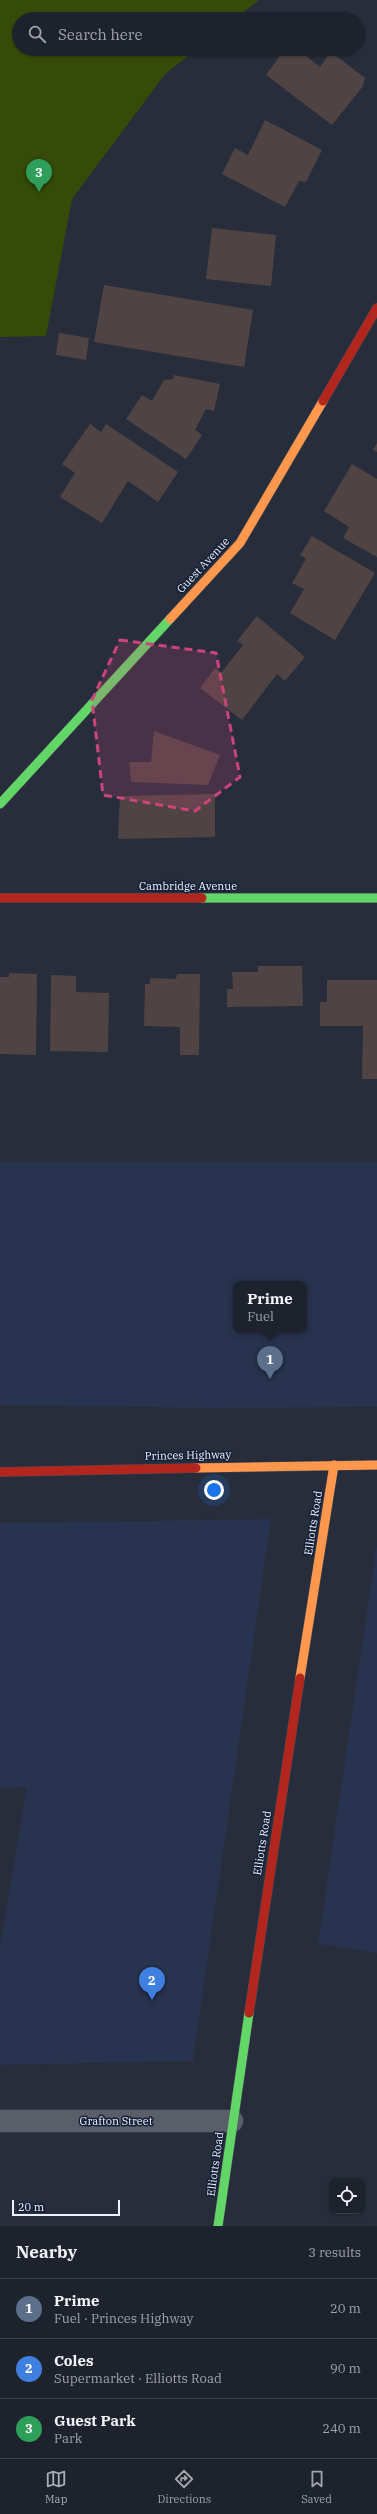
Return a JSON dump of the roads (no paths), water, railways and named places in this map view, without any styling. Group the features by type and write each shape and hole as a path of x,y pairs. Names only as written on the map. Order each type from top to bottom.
{"main road":[{"name":"Guest Avenue","path":"0,804 240,543 377,308"},
{"name":"Cambridge Avenue","path":"0,898 377,898"},
{"name":"Elliotts Road","path":"218,2226 232,2121 334,1465"},
{"name":"Princes Highway","path":"0,1472 377,1465"}],"street":[{"name":"Grafton Street","path":"0,2121 232,2121"}],"place":[{"name":"Guest Park","path":"39,192"},
{"name":"Prime","path":"270,1379"},
{"name":"Coles","path":"152,2000"}]}
